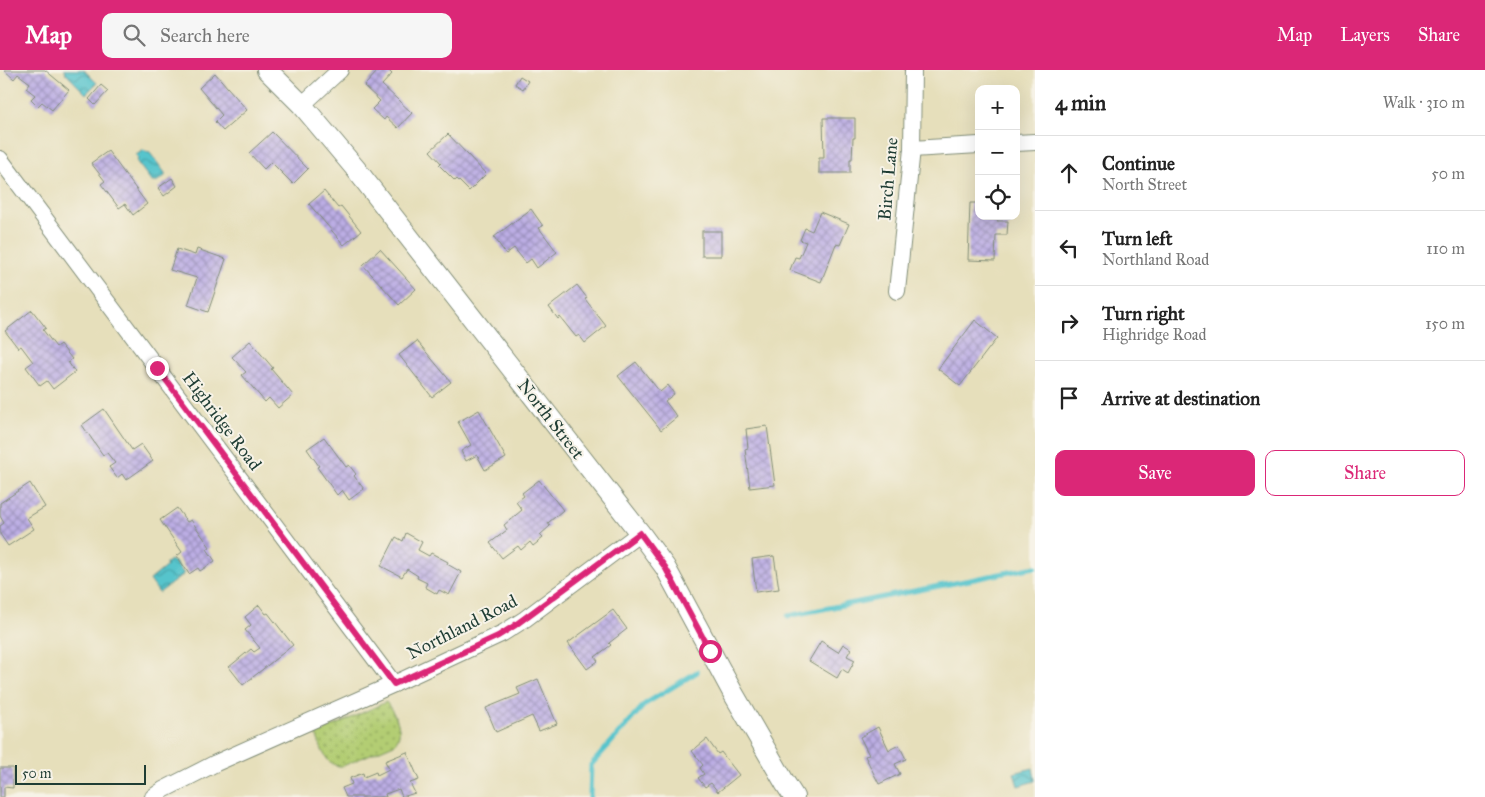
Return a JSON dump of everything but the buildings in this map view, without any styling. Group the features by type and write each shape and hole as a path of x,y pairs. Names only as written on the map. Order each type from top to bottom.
{"street":[{"name":"North Street","path":"266,70 302,105 355,168 665,567 737,700 784,783 794,797"},
{"path":"302,105 340,70"},
{"name":"Birch Lane","path":"897,291 912,148 913,70"},
{"path":"1020,143 1035,142"},
{"path":"912,148 975,145"},
{"name":"Highridge Road","path":"0,159 394,684"},
{"name":"Northland Road","path":"153,797 216,763 498,636 640,533"}],"green space":[{"path":"386,702 398,723 399,734 394,744 343,766 332,764 325,756 316,734"}],"water":[{"path":"64,70 84,70 97,83 86,94"},
{"path":"144,150 150,153 165,173 165,176 156,182 152,182 137,162 138,158 136,155"},
{"path":"170,560 174,561 184,574 159,593 150,580 167,566 165,564"},
{"path":"1033,768 1035,781 1018,786 1014,773"}],"waterway":[{"path":"788,616 1035,567"},
{"path":"590,797 591,765 645,704 697,672"}],"route":[{"path":"157,368 394,684 498,636 525,619 640,533 665,567 710,651"}]}
